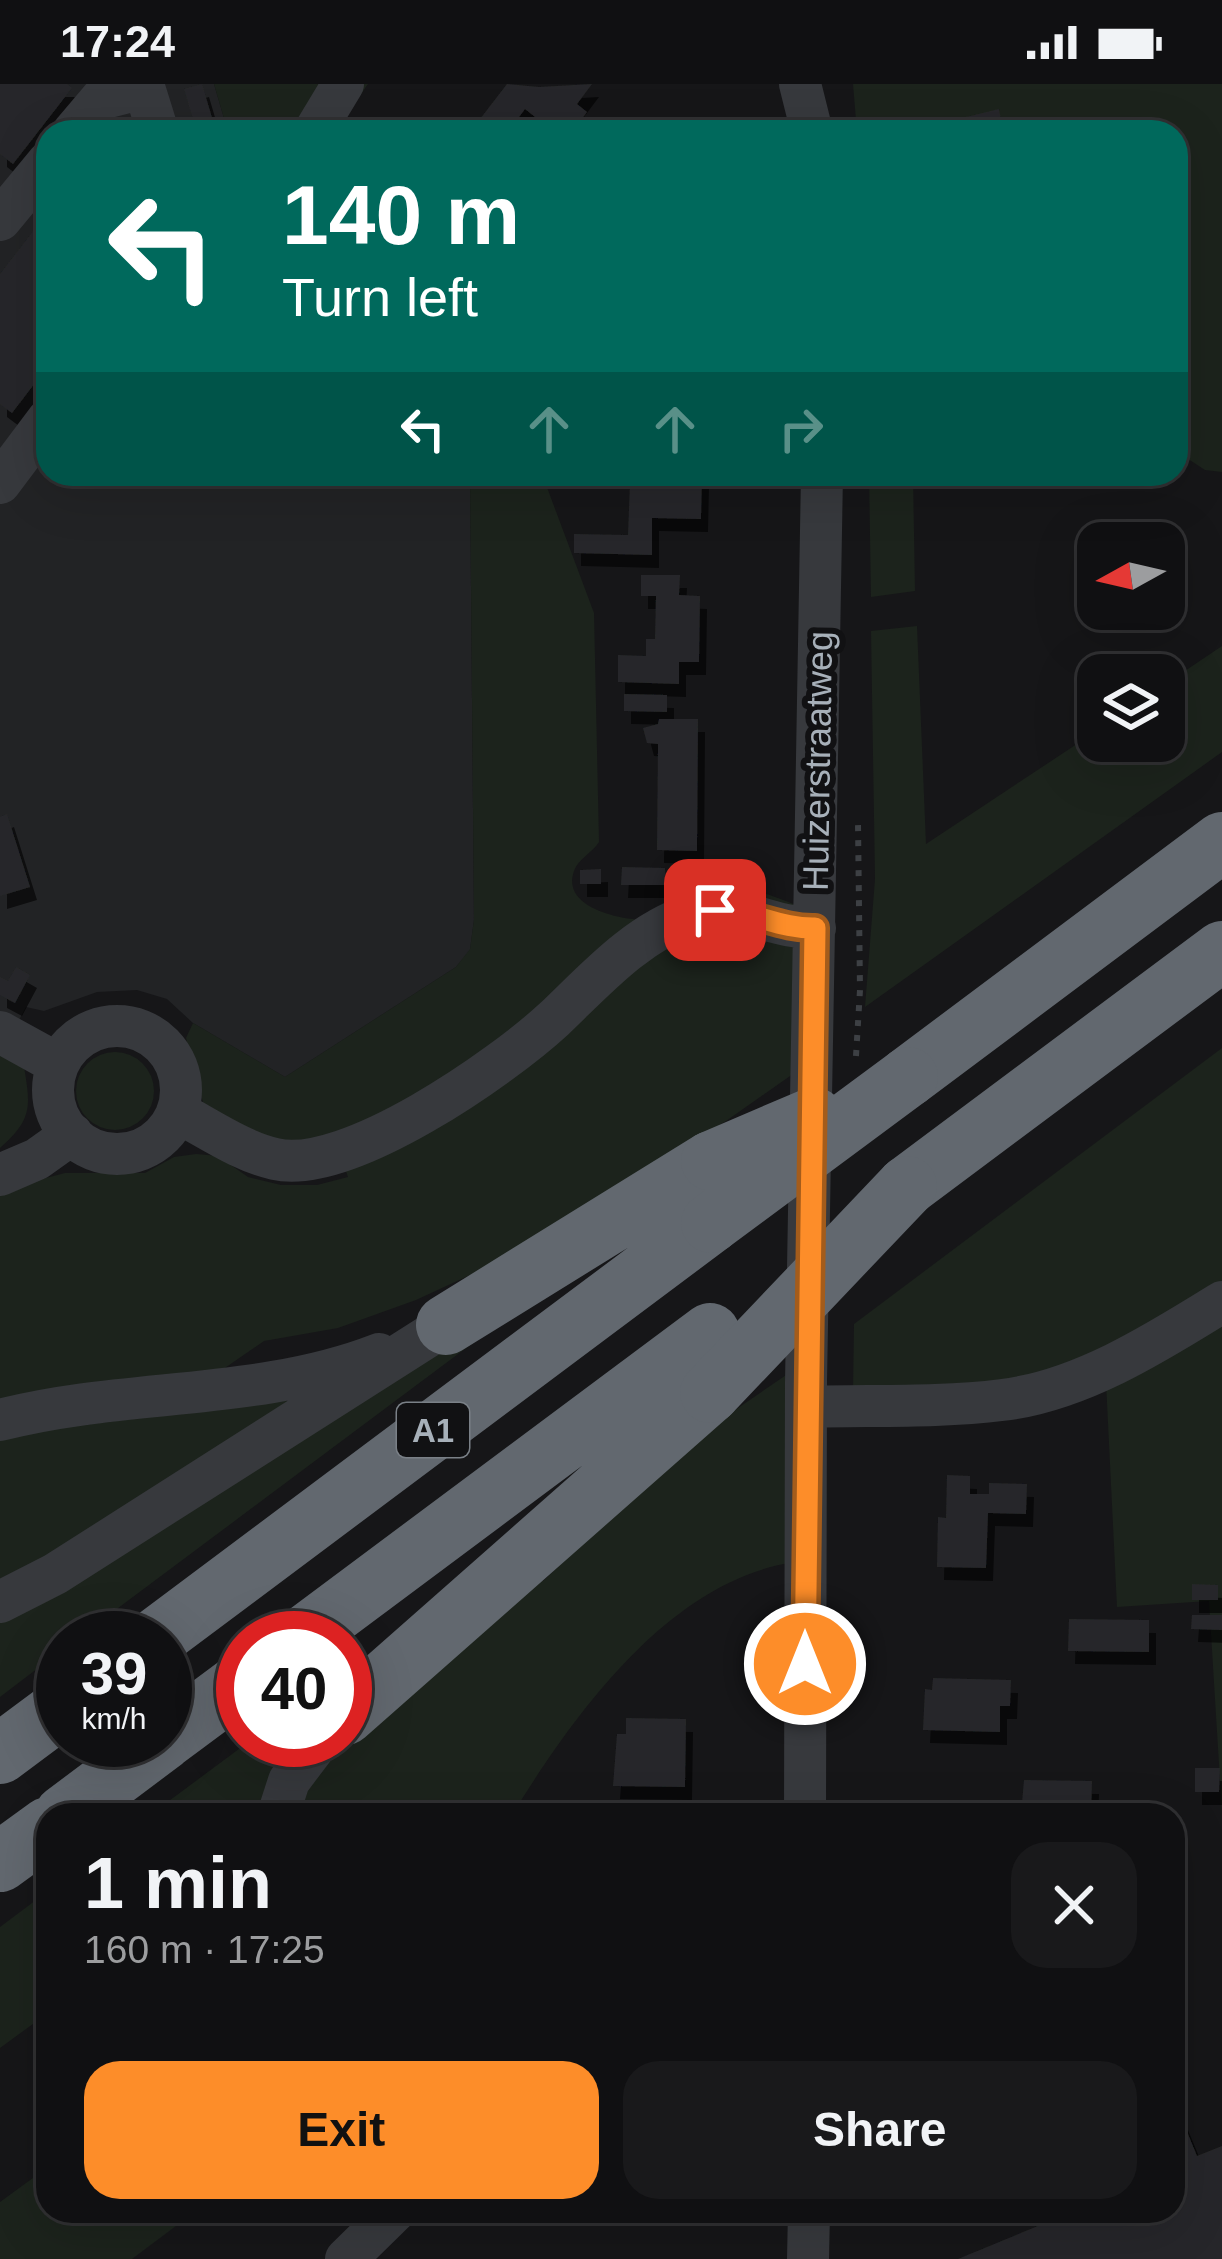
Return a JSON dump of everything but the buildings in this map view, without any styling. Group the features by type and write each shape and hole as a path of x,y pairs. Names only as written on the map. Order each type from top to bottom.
{"highway":[{"name":"A1","path":"192,1611 1222,842"},
{"name":"A1","path":"337,1611 1222,951"},
{"name":"A1","path":"446,1325 711,1160 908,1077"},
{"name":"A1","path":"372,1691 710,1393 907,1186"},
{"path":"192,1720 216,1701"},
{"path":"0,1754 36,1727"},
{"path":"80,1803 129,1767"},
{"path":"0,1862 36,1836"}],"street":[{"path":"321,120 343,84"},
{"path":"800,84 809,120"},
{"path":"83,120 100,98 143,86 154,120"},
{"path":"0,220 36,176"},
{"path":"0,483 36,435"},
{"name":"Huizerstraatweg","path":"805,1803 806,1407 822,486"},
{"path":"177,1112 250,1151 278,1160 330,1155 376,1137 526,1044 622,955 674,921 715,910 740,910 796,928 815,928"},
{"path":"104,1026 146,1031 174,1060 181,1080 177,1112 160,1138 142,1149 121,1154 99,1151 72,1134 55,1107 58,1064 69,1047 104,1026"},
{"path":"0,1032 58,1064"},
{"path":"0,1175 37,1159 72,1134"},
{"path":"806,1407 1003,1400 1049,1390 1112,1364 1222,1303"},
{"name":"A1","path":"0,1420 261,1384 372,1357 446,1325"},
{"name":"A1","path":"0,1602 56,1574 446,1325"},
{"path":"282,1803 300,1767"},
{"path":"346,2259 383,2223"},
{"path":"808,2259 809,2223"}],"shaded area":[{"path":"0,84 214,84 224,120 36,120 36,486 470,486 474,920 470,950 456,967 285,1077 193,1023 167,999 137,990 97,992 44,1011 26,1007 0,1055"},
{"path":"214,84 368,84 343,120 224,120"},
{"path":"853,84 1222,84 1222,472 1205,470 1188,459 1188,120 856,120"},
{"path":"470,486 546,486 594,613 599,842 574,871 576,894 594,909 642,920 684,895 716,885 749,889 796,905 800,1069 726,1121 496,1263 416,1300 338,1328 264,1341 219,1372 0,1404 0,1190 65,1173 145,1173 174,1157 196,1154 218,1156 248,1177 281,1185 317,1185 348,1177 335,1138 272,1144 205,1110 186,1038 193,1023 285,1077 456,967 470,949 474,920"},
{"path":"869,486 913,486 915,591 871,597"},
{"path":"917,626 926,844 1077,744 1077,762 1185,762 1185,671 1222,646 1222,752 865,1007 875,879 871,631"},
{"path":"1222,1048 1222,1283 1120,1340 1039,1374 976,1387 853,1391 854,1324"},
{"path":"115,1052 143,1063 154,1091 143,1119 115,1130 87,1119 76,1091 87,1063"},
{"path":"0,1055 24,1067 28,1103 24,1121 0,1148"},
{"path":"572,1269 114,1611 36,1611 36,1670 0,1697 0,1616"},
{"path":"1222,1322 1222,1813 1209,1601 1117,1607 1106,1382"},
{"path":"792,1371 789,1563 745,1576 703,1597 664,1626 594,1697 520,1803 299,1803 317,1767 372,1767 372,1713 533,1569 543,1581 703,1432"},
{"path":"292,1403 0,1589 0,1435"},
{"path":"216,1766 289,1767 271,1803 166,1803"},
{"path":"36,1900 36,2022 0,2048 0,1927"},
{"path":"36,2176 36,2223 180,2223 132,2259 0,2259 0,2202"}],"route":[{"path":"715,910 740,910 779,924 815,928 805,1664"}]}
